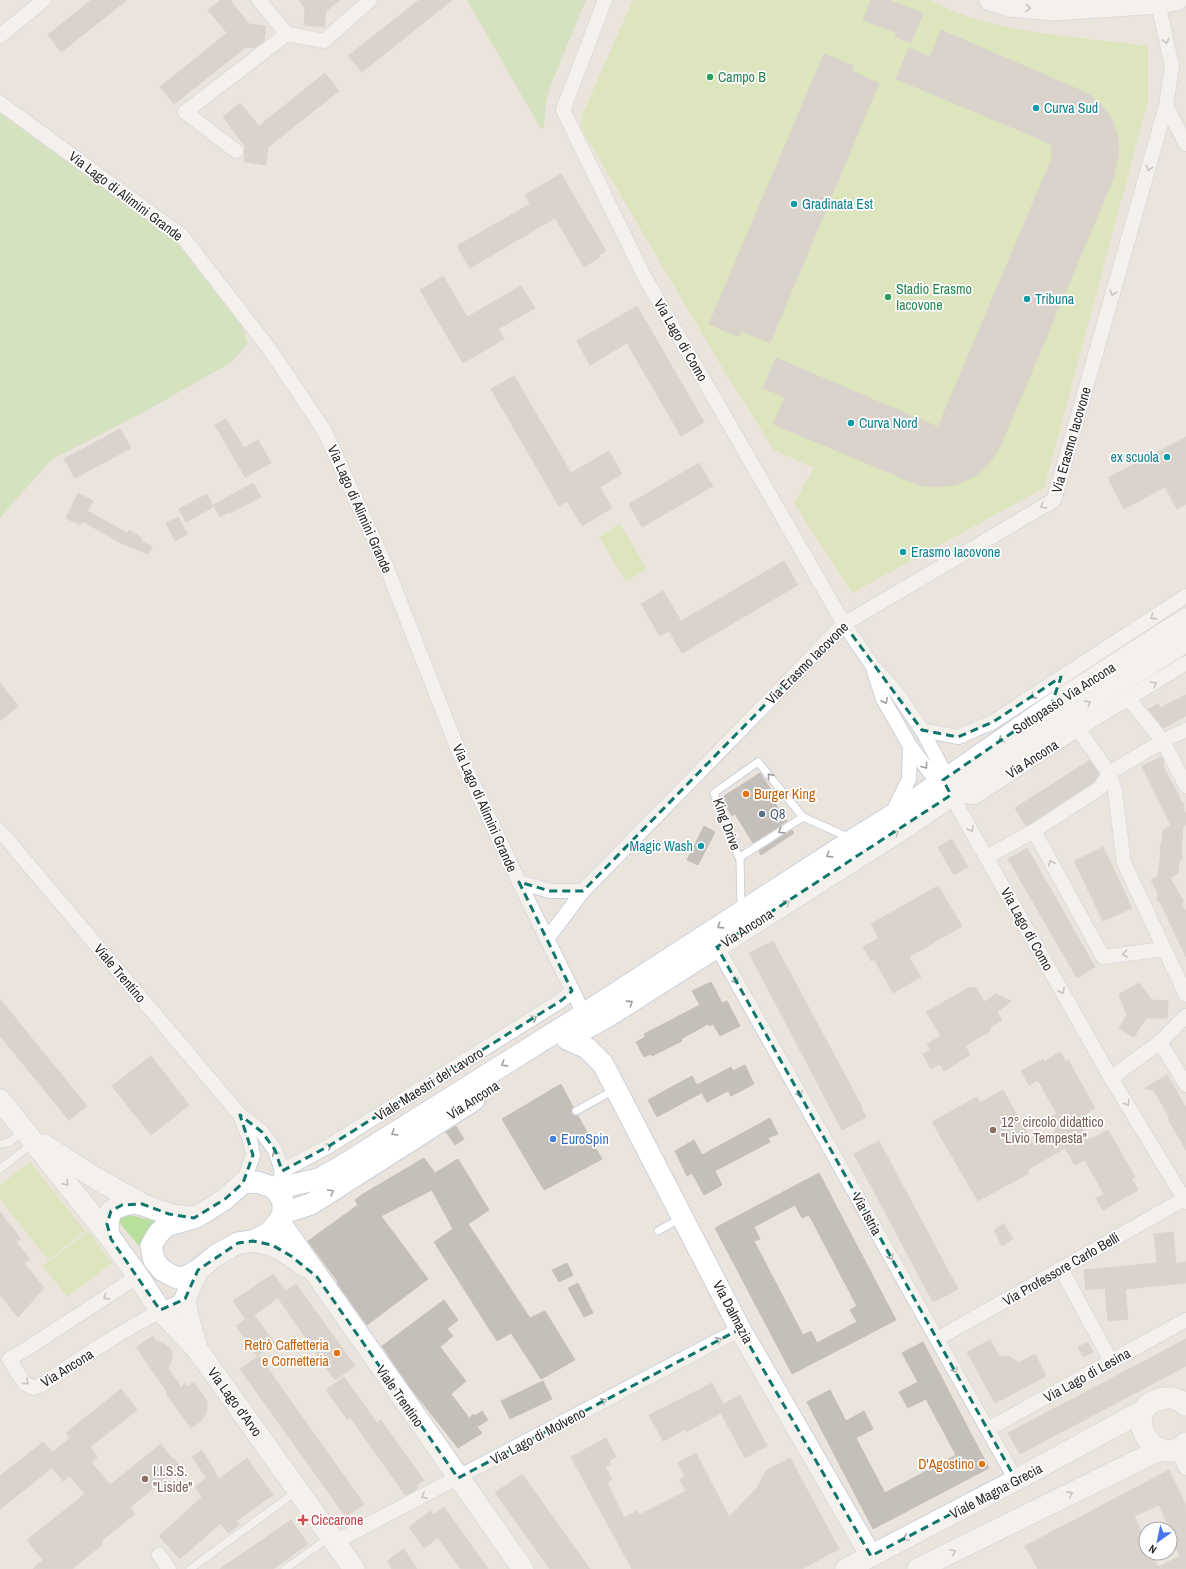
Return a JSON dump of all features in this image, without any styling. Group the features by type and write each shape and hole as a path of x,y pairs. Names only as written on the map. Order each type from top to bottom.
{"street":[{"path":"0,36 44,0"},
{"path":"259,0 287,34 324,41 370,0"},
{"name":"Via Lago di Como","path":"605,0 563,110 644,276 844,624 872,665 896,693 922,730 941,766 947,787 1111,1078 1185,1201"},
{"path":"990,0 1010,6 1053,10 1123,3 1167,1"},
{"name":"Via Erasmo Iacovone","path":"547,939 583,891 844,624 1054,500 1166,106 1172,66 1167,1"},
{"path":"236,151 185,112 287,34"},
{"name":"Via Lago di Alimini Grande","path":"0,103 182,236 268,347 325,432 386,566 462,760 519,882 584,1014"},
{"path":"1166,106 1186,144"},
{"path":"922,730 958,737 993,722 1186,596"},
{"name":"Sottopasso Via Ancona","path":"1070,719 1186,619"},
{"name":"Sottopasso Via Ancona","path":"947,787 1070,719 1186,641"},
{"name":"Via Ancona","path":"277,1183 292,1185 319,1178 342,1166 584,1014 890,817 947,787 974,797 1070,719 1129,699 1186,664"},
{"name":"Via Lago di Como","path":"872,665 883,699 910,746 932,775 947,787"},
{"path":"1061,677 1070,719 1108,773 1115,791 1124,863 1186,995"},
{"path":"1129,699 1163,741 1186,786"},
{"path":"987,857 1034,831 1100,788 1108,773 1163,741 1186,730"},
{"path":"890,817 909,779 910,746"},
{"name":"Via Ancona","path":"177,1278 185,1277 198,1270 215,1256 238,1243 253,1241 269,1233 281,1217 311,1204 567,1039 610,1016 898,832 947,787"},
{"name":"Viale Trentino","path":"0,831 240,1115 262,1132 275,1150 277,1183"},
{"path":"1034,831 1103,957 1164,950"},
{"path":"519,882 550,891 583,891"},
{"name":"Via Istria","path":"717,947 1016,1480"},
{"name":"Viale Maestri del Lavoro","path":"277,1183 329,1146 562,1000 572,991"},
{"name":"Via Dalmazia","path":"610,1016 599,1037 604,1064 616,1089 740,1329 871,1556"},
{"path":"1111,1078 1160,1042 1186,1016"},
{"name":"Via Dalmazia","path":"567,1039 587,1048 604,1064"},
{"path":"1160,1042 1186,1085"},
{"path":"0,1100 111,1239 138,1264 159,1277 177,1278"},
{"name":"Viale Trentino","path":"240,1115 254,1155 243,1183"},
{"path":"29,1137 63,1159 142,1204 169,1214 194,1218"},
{"path":"177,1278 162,1270 154,1260 151,1246 158,1234 166,1226 194,1218 225,1199 243,1183 277,1183 283,1201 281,1217"},
{"name":"Via Professore Carlo Belli","path":"937,1339 1185,1201"},
{"path":"111,1239 107,1224 111,1211 122,1205 142,1204"},
{"name":"Via Ancona","path":"311,1204 298,1226 301,1242 317,1276"},
{"name":"Viale Trentino","path":"281,1217 317,1276 523,1569"},
{"name":"Via Lago d'Arvo","path":"111,1239 138,1276 160,1310 197,1349 354,1569"},
{"path":"253,1241 272,1245 291,1256 317,1276"},
{"path":"1061,1269 1111,1361"},
{"name":"Via Ancona","path":"138,1276 28,1348 4,1358 24,1383 34,1388 43,1384 160,1310 185,1299 198,1270"},
{"path":"185,1299 188,1317 197,1349"},
{"name":"Via Lago di Lesina","path":"988,1429 1186,1320"},
{"name":"Via Lago di Molveno","path":"333,1539 458,1478 740,1329"},
{"name":"Viale Magna Grecia","path":"846,1569 1016,1480 1144,1410 1154,1400 1177,1401 1186,1388"},
{"path":"1144,1410 1141,1422 1143,1434 1150,1444 1174,1447"},
{"path":"1174,1447 1186,1468"},
{"path":"918,1569 1174,1447"},
{"path":"159,1555 169,1569"}],"lane":[{"name":"King Drive","path":"740,860 714,793 758,762 803,817"},
{"path":"741,913 740,857 803,817 854,839"},
{"path":"576,1111 616,1089"},
{"path":"0,1144 29,1137"},
{"path":"0,1169 29,1137"},
{"path":"658,1231 683,1217"},
{"path":"190,1569 298,1490"},
{"path":"285,1569 333,1539"}],"highlighted area":[{"path":"844,624 922,730 958,737 993,722 1061,677 1051,706 943,780 951,795 717,947 1016,1480 871,1556 740,1329 458,1478 317,1277 291,1256 272,1245 253,1241 238,1243 198,1270 185,1299 160,1310 111,1239 107,1224 111,1211 122,1205 142,1204 169,1214 194,1218 225,1199 243,1183 253,1155 240,1115 262,1132 275,1150 282,1171 329,1146 562,1000 572,991 519,882 550,891 583,891"}],"green space":[{"path":"467,0 586,0 552,82 546,102 544,128 541,129"},
{"name":"Stadio Erasmo Iacovone","path":"633,0 930,0 955,12 981,21 1008,27 1065,36 1148,46 1148,101 1044,488 852,593 794,503 814,468 774,450 720,364 580,126 583,113"},
{"path":"0,107 179,237 240,317 247,344 232,362 142,413 51,460 0,518"},
{"path":"620,524 647,569 626,581 599,537"},
{"path":"30,1162 85,1231 48,1260 0,1199 0,1185"},
{"path":"126,1214 162,1223 148,1232 143,1238 140,1247 121,1225 119,1219 122,1215"},
{"path":"88,1231 112,1263 67,1297 43,1266"}],"building":[{"path":"91,0 127,0 61,52 48,35"},
{"path":"221,0 230,0 249,24 266,26 264,41 255,48 246,47 174,104 160,87 227,33 208,10"},
{"path":"299,0 340,0 326,11 324,27 304,25 305,8"},
{"path":"419,0 452,0 362,72 348,56"},
{"path":"871,0 889,0 923,13 911,43 895,37 897,33 863,20"},
{"path":"941,30 1089,94 1112,118 1118,138 1119,152 1114,177 1000,447 988,465 975,476 956,485 935,487 923,486 909,481 773,424 785,397 763,388 776,358 938,427 1052,158 1052,146 1047,142 896,79 909,48 930,57"},
{"name":"Gradinata Est","path":"824,54 854,66 852,71 879,83 770,343 741,331 739,337 709,324"},
{"path":"325,73 339,91 268,147 266,165 244,162 245,146 223,117 240,103 259,126"},
{"path":"561,174 606,251 599,255 600,257 584,267 555,218 470,268 457,246 530,204 525,195"},
{"path":"443,276 467,317 521,286 535,308 498,329 504,339 463,363 420,290"},
{"path":"637,306 704,422 681,436 627,343 590,365 577,341"},
{"path":"514,376 571,473 609,451 622,474 600,487 612,508 582,526 567,501 559,506 491,389"},
{"path":"226,419 244,448 258,440 271,463 245,477 215,425"},
{"path":"120,429 131,448 75,478 64,459"},
{"name":"ex scuola","path":"1186,437 1186,504 1177,509 1165,487 1124,509 1108,478"},
{"path":"699,463 713,486 642,527 629,504"},
{"path":"253,483 261,497 220,517 213,505"},
{"path":"78,493 93,501 87,511 127,533 129,530 142,538 141,541 152,547 148,554 121,543 82,521 80,525 66,518"},
{"path":"207,494 213,507 186,522 179,509"},
{"path":"178,517 187,534 175,541 166,523"},
{"path":"784,561 798,585 682,653 669,631 660,636 641,604 663,591 681,621"},
{"path":"0,683 18,706 0,721"},
{"path":"1186,695 1186,716 1163,728 1148,709 1158,704 1160,708"},
{"path":"1161,757 1164,762 1163,766 1179,794 1180,800 1184,804 1183,808 1186,814 1186,825 1183,826 1181,852 1182,859 1179,861 1178,873 1170,878 1183,900 1182,904 1186,912 1186,957 1161,904 1157,899 1158,894 1151,880 1158,876 1161,851 1160,845 1162,842 1163,830 1171,826 1142,766"},
{"path":"1090,760 1099,774 1094,782 1026,826 1015,808"},
{"path":"760,773 772,791 768,793 787,821 753,843 735,814 732,816 721,798"},
{"name":"Magic Wash","path":"704,826 715,832 698,865 687,860"},
{"path":"792,830 794,833 761,855 759,851"},
{"path":"952,839 968,867 954,875 938,847"},
{"path":"1103,847 1132,908 1103,921 1074,861"},
{"path":"1027,848 1095,967 1077,978 1008,859"},
{"path":"938,886 962,926 909,957 921,977 893,993 874,959 871,961 863,947 879,938 871,924"},
{"path":"773,941 866,1117 842,1130 749,953"},
{"path":"711,982 722,1003 727,1001 740,1026 720,1036 713,1024 709,1026 708,1024 681,1039 682,1041 652,1056 651,1054 644,1057 636,1042 645,1037 644,1034 700,1005 692,991"},
{"path":"1139,983 1152,1000 1168,1001 1167,1018 1146,1018 1134,1037 1119,1028 1127,1015 1119,994"},
{"path":"970,987 976,988 984,1002 996,994 1011,1001 997,1012 1002,1020 989,1028 990,1031 965,1046 970,1055 944,1071 940,1064 931,1069 923,1054 930,1050 927,1044 941,1036 926,1012"},
{"path":"0,999 87,1106 69,1120 0,1036"},
{"name":"12° circolo didattico \"Livio Tempesta\"","path":"1060,1052 1066,1062 1068,1060 1095,1108 1077,1119 1089,1140 1108,1130 1135,1177 1131,1178 1138,1190 1103,1210 1096,1198 1104,1194 1085,1160 1075,1165 1065,1148 1027,1170 1029,1173 978,1201 932,1122 977,1097 980,1103 1003,1090 1033,1144 1056,1131 1048,1118 1057,1114 1038,1080 1029,1085 1021,1071 1043,1059 1044,1062"},
{"path":"151,1056 189,1105 151,1135 112,1086"},
{"path":"745,1065 754,1084 731,1096 728,1091 707,1102 697,1085 731,1067 733,1071"},
{"path":"1167,1075 1186,1108 1186,1150 1169,1122 1169,1117 1155,1092 1145,1088"},
{"path":"692,1076 701,1093 657,1117 648,1100"},
{"name":"EuroSpin","path":"561,1084 573,1107 571,1113 578,1116 602,1159 544,1190 502,1119"},
{"path":"770,1118 778,1134 768,1138 770,1142 715,1171 722,1185 704,1195 692,1173 687,1176 675,1151 694,1140 702,1155"},
{"path":"456,1126 464,1139 455,1145 446,1132"},
{"path":"879,1141 958,1289 933,1302 854,1154"},
{"path":"424,1158 435,1173 458,1159 489,1210 468,1224 530,1318 545,1311 575,1360 541,1379 511,1333 497,1341 434,1242 453,1229 432,1190 381,1216 428,1279 367,1325 308,1241 358,1205 355,1200 363,1194"},
{"path":"819,1173 896,1320 792,1374 715,1228","holes":["795,1205 802,1218 809,1215 857,1306 850,1310 857,1322 817,1343 811,1331 803,1335 754,1241 760,1239 754,1227"]},
{"path":"0,1212 21,1239 16,1242 30,1259 24,1263 44,1288 18,1317 0,1295"},
{"path":"1004,1224 1013,1239 1002,1246 994,1230"},
{"path":"1173,1232 1176,1264 1186,1262 1186,1283 1125,1289 1128,1319 1108,1321 1105,1288 1086,1290 1084,1270 1157,1263 1154,1234"},
{"path":"567,1263 573,1275 559,1282 552,1270"},
{"path":"273,1274 286,1291 296,1284 355,1366 335,1380 278,1298 254,1315 275,1343 257,1356 236,1326 246,1319 233,1301"},
{"path":"578,1283 593,1313 584,1317 568,1288"},
{"path":"444,1300 458,1320 447,1329 453,1336 440,1347 466,1381 451,1394 469,1418 482,1411 488,1420 477,1427 482,1433 458,1448 409,1386 382,1346"},
{"path":"153,1336 157,1342 161,1342 170,1348 172,1358 168,1368 181,1387 185,1383 187,1387 194,1382 207,1401 207,1411 201,1421 191,1428 166,1394 168,1393 136,1347"},
{"path":"1186,1339 1186,1366 1020,1454 1008,1433"},
{"path":"990,1340 1000,1357 1009,1356 1019,1363 1035,1354 1046,1376 995,1403 967,1352"},
{"path":"923,1342 989,1468 873,1529 807,1402 830,1390 846,1421 864,1411 873,1429 856,1438 885,1493 956,1455 926,1399 908,1408 899,1392 918,1382 902,1353"},
{"path":"1088,1342 1093,1352 1083,1357 1078,1347"},
{"path":"259,1356 364,1504 346,1517 240,1369"},
{"path":"344,1377 377,1423 381,1420 424,1480 416,1486 418,1488 411,1493 405,1495 350,1417 347,1419 326,1390"},
{"path":"543,1381 552,1399 510,1419 501,1401"},
{"path":"712,1383 723,1404 740,1395 767,1446 745,1458 721,1413 686,1432 685,1429 663,1441 649,1415"},
{"name":"I.I.S.S. \"Liside\"","path":"121,1389 137,1410 90,1447 97,1457 91,1462 110,1485 161,1444 180,1467 130,1507 135,1514 101,1541 103,1544 72,1569 33,1569 43,1560 27,1540 85,1494 70,1476 63,1481 52,1468 0,1509 0,1476 43,1442 53,1452 70,1438 66,1433"},
{"path":"606,1438 616,1457 609,1461 611,1464 605,1466 612,1479 607,1482 624,1518 637,1511 639,1515 686,1491 680,1480 685,1477 678,1463 696,1453 729,1517 757,1488 766,1471 790,1458 839,1549 802,1569 632,1569 571,1457"},
{"path":"202,1450 219,1479 247,1458 273,1495 236,1521 239,1525 228,1533 221,1523 180,1559 159,1536 202,1497 195,1487 206,1478 192,1457"},
{"path":"1169,1470 1186,1506 1186,1569 1038,1569 1025,1546"},
{"path":"522,1474 590,1569 550,1569 495,1493"},
{"path":"444,1507 488,1569 461,1569 438,1538 424,1548 409,1527 431,1511 433,1515"},
{"path":"291,1520 308,1544 273,1569 220,1569"},
{"path":"404,1549 417,1569 392,1569 387,1561"}],"place":[{"name":"Campo B","path":"710,77"},
{"name":"Curva Sud","path":"1036,108"},
{"name":"Gradinata Est","path":"794,204"},
{"name":"Stadio Erasmo Iacovone","path":"888,297"},
{"name":"Tribuna","path":"1027,299"},
{"name":"Curva Nord","path":"851,423"},
{"name":"ex scuola","path":"1167,457"},
{"name":"Erasmo Iacovone","path":"903,552"},
{"name":"Burger King","path":"746,794"},
{"name":"Q8","path":"762,814"},
{"name":"Magic Wash","path":"701,846"},
{"name":"12° circolo didattico \"Livio Tempesta\"","path":"993,1130"},
{"name":"EuroSpin","path":"553,1139"},
{"name":"Retrò Caffetteria e Cornetteria","path":"337,1353"},
{"name":"D'Agostino","path":"982,1464"},
{"name":"I.I.S.S. \"Liside\"","path":"145,1479"},
{"name":"Ciccarone","path":"303,1520"}]}
